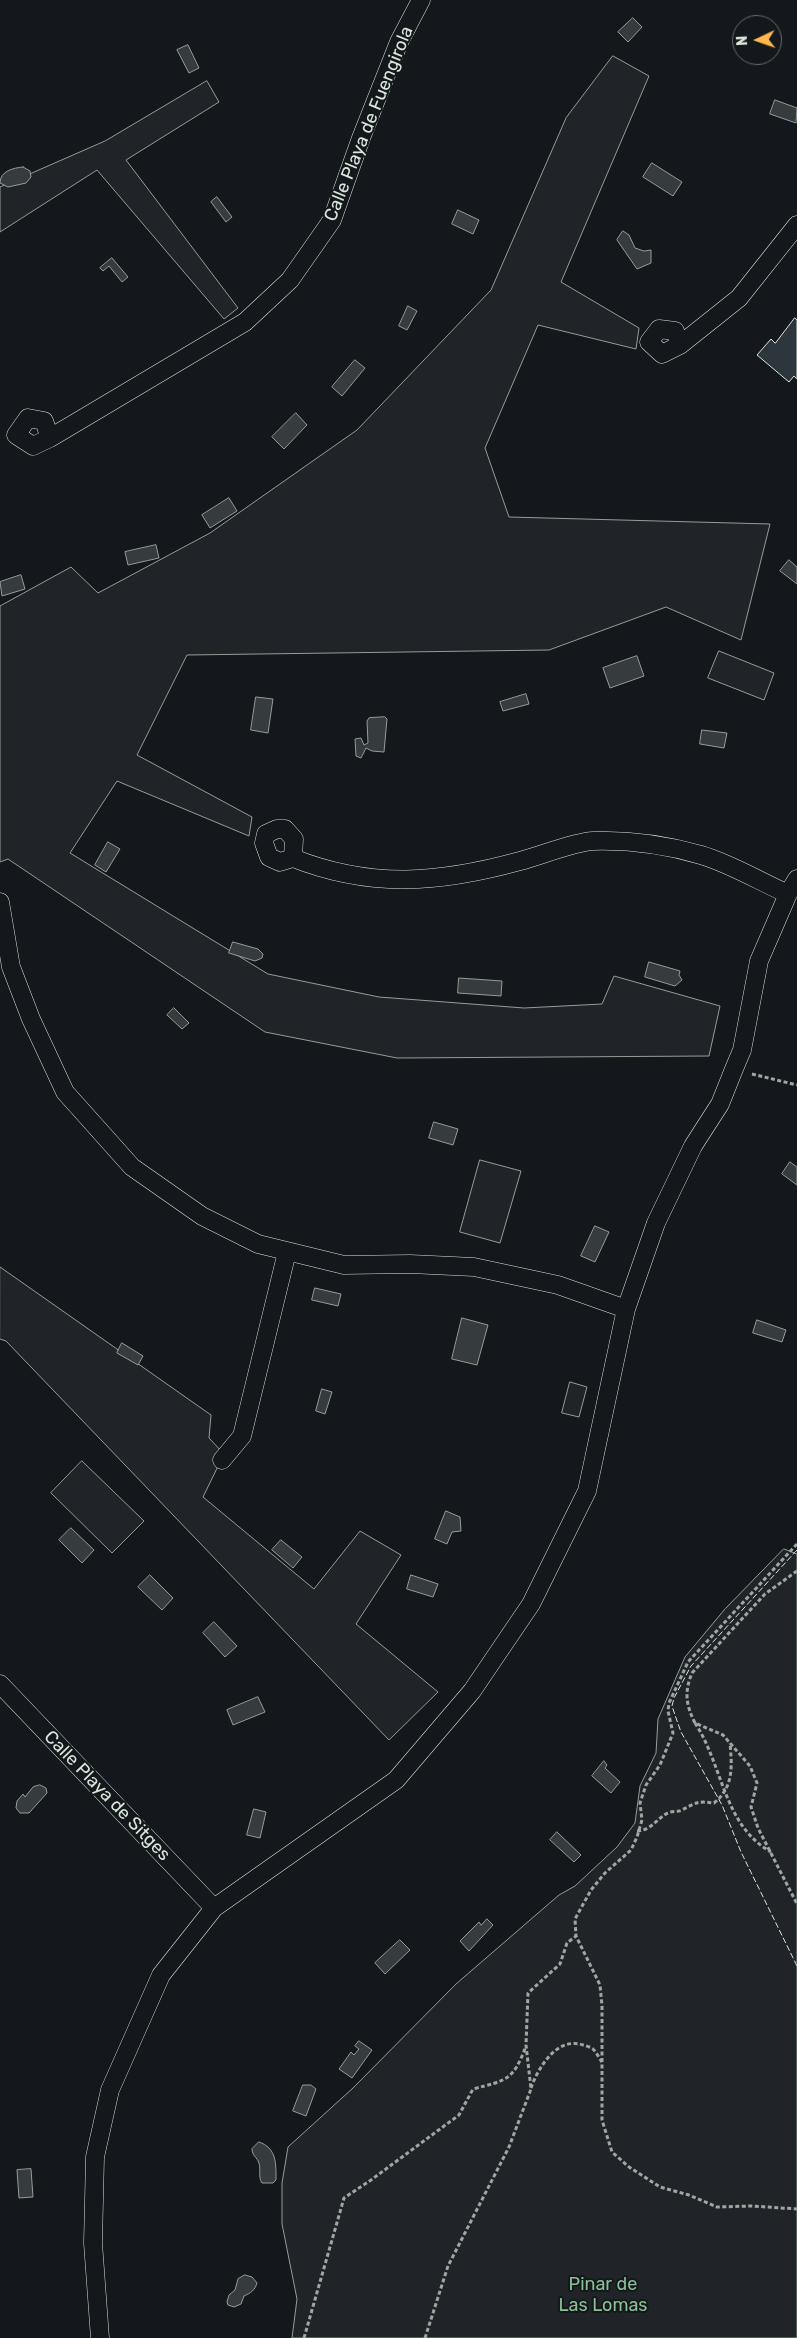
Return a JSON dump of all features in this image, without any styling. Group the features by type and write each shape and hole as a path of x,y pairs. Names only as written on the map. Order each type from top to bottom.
{"street":[{"name":"Calle Playa de Fuengirola","path":"50,438 245,322 290,280 332,220 361,138 396,51 421,0"},
{"path":"680,345 739,298 797,225"},
{"path":"293,858 320,868 393,881 449,877 517,862 590,841 644,843 703,856 788,894"},
{"path":"100,2338 93,2243 95,2157 110,2090 161,1975 214,1908 396,1780 472,1691 531,1604 587,1491 626,1309 656,1223 693,1146 720,1104 742,1050 759,960 797,878"},
{"path":"0,902 11,967 31,1020 65,1092 132,1167 202,1216 258,1244 287,1252 344,1264 410,1264 474,1267 558,1284 626,1309"},
{"path":"222,1460 242,1436 287,1252"},
{"name":"Calle Playa de Sitges","path":"0,1684 214,1908"}],"path":[{"path":"734,1069 797,1085"},
{"path":"797,1544 688,1662 677,1684 668,1711 673,1733 660,1765 646,1785 640,1803 642,1820 638,1837 631,1850 605,1874 583,1903 575,1919 576,1936 600,1985 602,2120 612,2152 629,2167 660,2187 689,2195 717,2207 752,2206 797,2209"},
{"path":"771,1852 756,1844 728,1804 708,1742 695,1722 686,1698 688,1683 692,1673 765,1594 797,1571"},
{"path":"695,1722 723,1735 750,1766 757,1783 751,1807 758,1828 797,1904"},
{"path":"638,1831 649,1829 670,1812 681,1811 701,1800 714,1803 724,1793 730,1782 732,1769 730,1742"},
{"path":"531,2089 526,2045 528,1993 560,1964 567,1943 576,1936"},
{"path":"425,2338 448,2266 508,2147 543,2064 555,2052 569,2044 578,2043 592,2048 602,2063"},
{"path":"304,2338 344,2198 459,2115 473,2089 506,2080 520,2062 526,2045"}],"green space":[{"path":"613,56 649,76 561,282 639,328 636,349 538,325 485,448 509,517 770,524 741,640 666,607 549,650 187,655 137,755 252,817 249,836 117,781 70,853 268,974 379,997 524,1008 602,1004 614,976 720,1006 709,1056 397,1058 265,1032 8,859 0,862 0,606 71,567 98,593 210,533 357,430 491,290 566,118"},
{"path":"207,81 219,102 126,160 238,308 224,319 97,170 0,232 0,187 105,141"},
{"path":"719,651 774,673 764,700 708,678"},
{"path":"480,1160 521,1171 500,1243 460,1232"},
{"path":"0,1267 211,1415 209,1438 224,1454 203,1497 314,1589 360,1531 401,1555 356,1624 438,1692 389,1740 6,1341 0,1339"},
{"path":"570,1382 587,1387 579,1417 562,1413"},
{"path":"82,1461 144,1521 112,1553 51,1493"},
{"name":"Pinar de Las Lomas","path":"784,1549 797,1554 797,2338 292,2338 297,2299 282,2224 282,2183 288,2147 353,2088 456,1984 559,1895 575,1886 617,1847 635,1823 640,1786 656,1753 658,1719 685,1657 725,1609"}],"shaded area":[{"path":"633,18 642,27 628,42 618,32"},
{"path":"188,45 199,68 189,73 177,50"},
{"path":"775,100 797,108 796,123 770,114"},
{"path":"652,163 682,182 673,196 643,177"},
{"path":"23,167 30,171 31,177 26,183 8,187 0,183 5,173 11,169"},
{"path":"217,197 232,217 226,222 211,202"},
{"path":"458,210 479,220 473,234 452,224"},
{"path":"623,231 629,235 635,248 644,251 651,250 651,263 637,269 617,240"},
{"path":"112,258 128,277 122,282 109,266 103,271 100,268"},
{"path":"408,306 417,311 407,330 399,326"},
{"path":"355,360 365,368 342,396 332,387"},
{"path":"296,413 307,425 284,449 272,437"},
{"path":"229,498 237,511 210,528 202,515"},
{"path":"156,545 159,558 128,565 125,552"},
{"path":"789,560 797,567 797,584 780,571"},
{"path":"21,575 25,589 2,596 0,582"},
{"path":"637,656 644,676 610,688 603,668"},
{"path":"526,694 529,704 503,711 500,702"},
{"path":"256,697 273,699 268,733 251,730"},
{"path":"385,717 387,719 384,752 372,751 366,748 361,758 356,756 355,739 361,738 364,745 368,743 367,721 369,718"},
{"path":"702,730 727,733 724,748 700,744"},
{"path":"108,842 120,849 106,872 95,865"},
{"path":"233,942 258,949 263,954 262,958 255,961 229,953"},
{"path":"649,962 680,971 679,975 682,980 675,986 645,977"},
{"path":"459,978 502,981 501,996 458,993"},
{"path":"174,1008 189,1023 182,1029 167,1015"},
{"path":"434,1122 458,1129 453,1145 429,1138"},
{"path":"790,1162 797,1167 797,1185 782,1174"},
{"path":"595,1226 609,1232 595,1262 581,1256"},
{"path":"315,1288 341,1294 338,1306 312,1300"},
{"path":"462,1318 488,1325 477,1365 452,1359"},
{"path":"757,1320 786,1330 782,1342 753,1333"},
{"path":"122,1343 143,1356 138,1365 117,1353"},
{"path":"322,1389 332,1392 325,1414 316,1411"},
{"path":"446,1511 460,1517 461,1531 452,1532 447,1544 435,1539"},
{"path":"71,1528 94,1550 82,1563 59,1540"},
{"path":"281,1540 302,1557 293,1568 272,1550"},
{"path":"150,1575 173,1598 162,1610 138,1587"},
{"path":"411,1575 438,1584 433,1597 407,1589"},
{"path":"214,1622 237,1646 225,1657 203,1633"},
{"path":"258,1697 265,1712 233,1725 227,1710"},
{"path":"604,1761 607,1765 605,1768 620,1782 611,1793 592,1776"},
{"path":"40,1785 46,1788 47,1793 29,1813 20,1813 16,1808 17,1801 23,1794 25,1797 33,1787"},
{"path":"254,1809 266,1812 260,1838 247,1835"},
{"path":"557,1832 581,1855 574,1862 550,1840"},
{"path":"487,1919 493,1925 469,1951 460,1941 479,1922 481,1925"},
{"path":"400,1940 410,1950 385,1974 375,1963"},
{"path":"359,2041 372,2050 352,2078 339,2069 351,2052 354,2055 359,2049 355,2046"},
{"path":"303,2085 311,2085 316,2089 306,2116 293,2111"},
{"path":"259,2142 269,2148 274,2157 276,2180 273,2183 262,2183 261,2181 259,2163 252,2149"},
{"path":"31,2169 33,2197 19,2198 17,2170"},
{"path":"245,2275 252,2277 257,2283 255,2288 244,2296 241,2304 234,2307 228,2305 229,2295 235,2290 238,2279"}],"building":[{"path":"795,318 797,320 797,379 794,376 789,382 757,355 771,339 775,343"}],"fence":[{"path":"797,1550 691,1666 674,1698 672,1706 681,1732 722,1805 741,1852 797,1966"}]}
